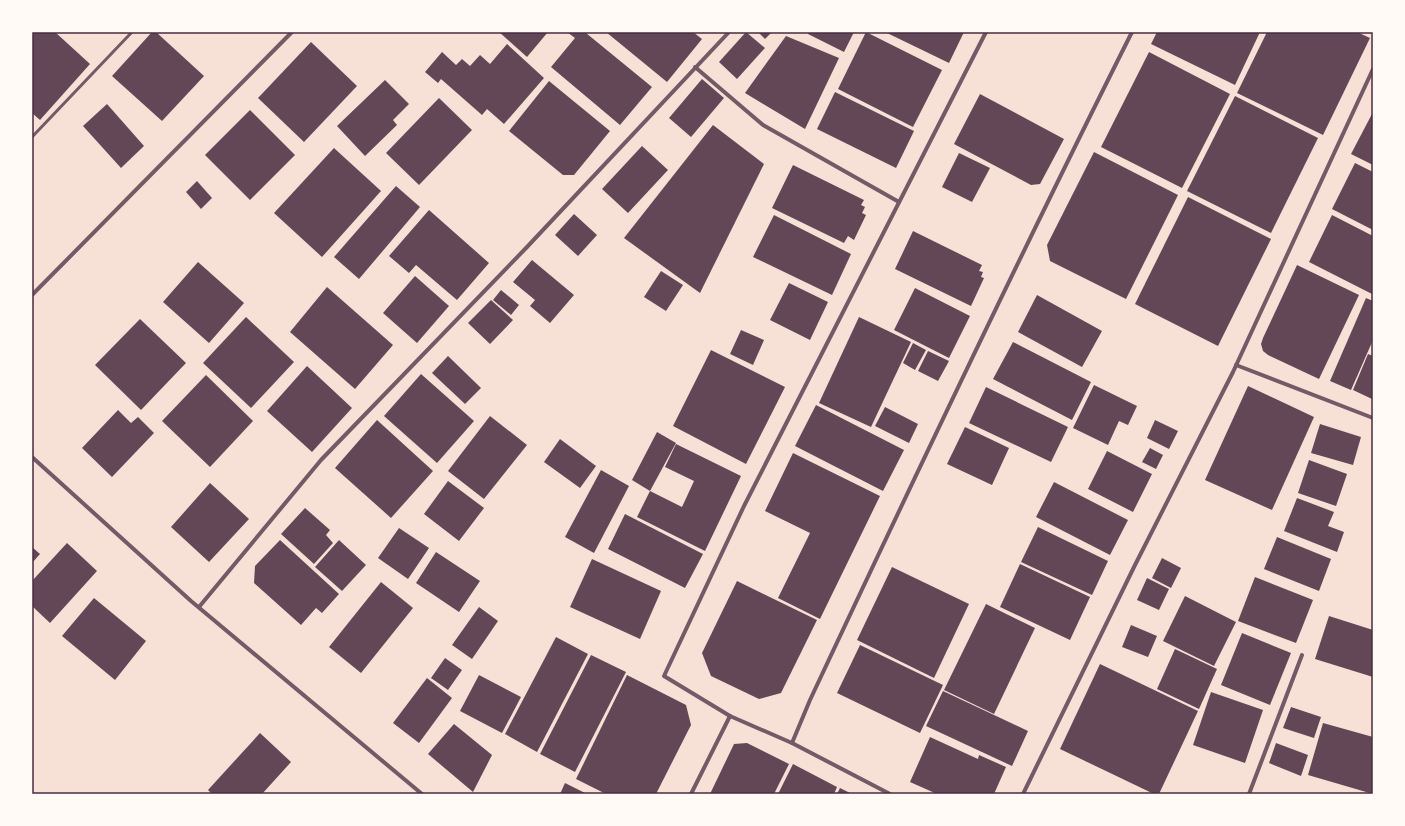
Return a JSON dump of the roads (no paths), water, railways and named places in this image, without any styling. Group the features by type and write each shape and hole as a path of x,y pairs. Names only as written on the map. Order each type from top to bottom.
{"street":[{"path":"32,295 292,32"},
{"path":"199,607 321,460 527,248 729,32"},
{"path":"890,794 792,743 730,716 664,676 744,506 986,32"},
{"path":"792,743 810,700 936,432 1056,184 1132,32"},
{"path":"695,67 763,126 899,202"},
{"path":"1023,794 1135,564 1236,365 1373,69"},
{"path":"1236,365 1373,418"},
{"path":"32,457 191,601 422,794"},
{"path":"1249,794 1302,655"},
{"path":"691,794 730,716"}],"lane":[{"path":"32,136 132,32"}]}
